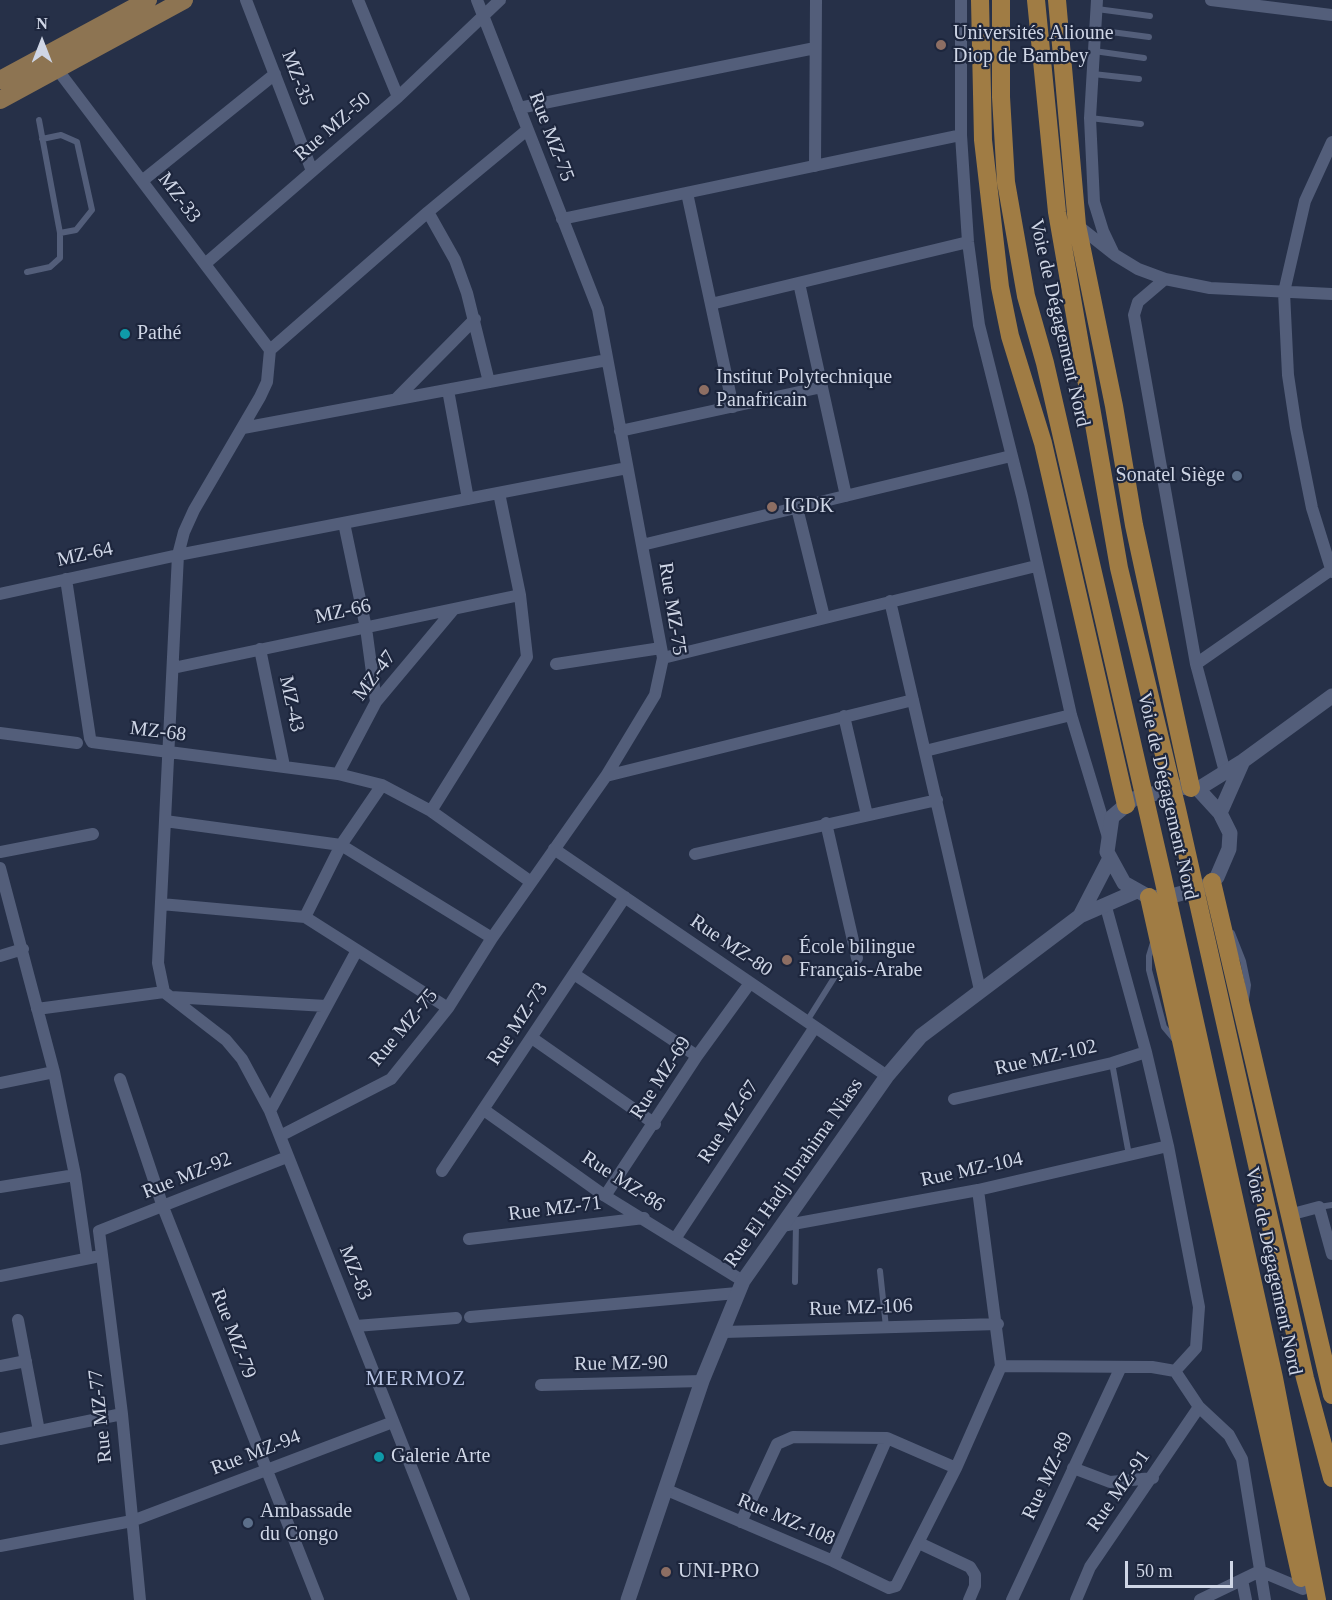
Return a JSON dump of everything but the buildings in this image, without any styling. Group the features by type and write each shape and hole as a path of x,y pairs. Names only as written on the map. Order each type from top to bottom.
{"highway":[{"path":"980,0 983,140 994,239 1010,336 1033,406 1126,805"},
{"name":"Voie de Dégagement Nord","path":"1001,0 1001,97 1006,182 1026,296 1045,363 1092,568 1274,1378 1309,1596"},
{"name":"Voie de Dégagement Nord","path":"1036,0 1057,212 1119,568 1180,820 1305,1378 1332,1479"},
{"path":"1057,0 1077,225 1134,525 1195,789"},
{"path":"1026,296 1033,406"},
{"path":"1080,350 1123,459"},
{"path":"1212,882 1332,1395"},
{"path":"1143,894 1157,931 1309,1596"}],"main road":[{"path":"0,80 148,0"},
{"path":"0,100 184,0"}],"street":[{"name":"MZ-35","path":"246,0 312,171"},
{"path":"358,0 398,97"},
{"name":"Rue MZ-75","path":"280,1136 391,1079 448,1008 492,938 606,776 655,695 662,653 598,309 477,0"},
{"name":"Rue MZ-50","path":"205,264 398,97 500,0"},
{"path":"815,166 816,0"},
{"path":"961,0 961,135 968,242 979,325 1022,496 1071,715 1109,838"},
{"path":"1211,0 1332,15"},
{"path":"1097,5 1090,118 1094,202 1103,231 1114,255"},
{"path":"519,108 815,48"},
{"name":"MZ-33","path":"57,69 270,350"},
{"path":"142,182 275,74"},
{"path":"167,995 158,963 178,555 184,532 194,510 243,428 267,382 270,350 428,212 527,130"},
{"path":"562,219 961,135"},
{"path":"1196,664 1331,571 1312,507 1296,428 1288,375 1284,292 1305,201 1332,142"},
{"path":"687,193 733,407"},
{"path":"428,212 455,260 475,319 489,382"},
{"path":"1077,225 1114,255 1138,269 1165,279 1210,288 1332,294"},
{"path":"711,304 968,242"},
{"path":"1165,279 1138,302 1134,315 1196,664 1225,772"},
{"path":"799,283 846,496"},
{"path":"396,400 475,319"},
{"path":"243,428 607,360"},
{"path":"620,431 822,387"},
{"path":"448,390 468,499"},
{"path":"642,545 1011,456"},
{"name":"MZ-64","path":"0,594 178,555 627,468"},
{"path":"431,811 526,657 520,595 499,493"},
{"path":"796,508 824,617"},
{"path":"344,523 366,627 376,702"},
{"path":"556,664 662,653 1036,566"},
{"name":"MZ-68","path":"66,579 90,738 96,743 284,766 338,774 382,785 431,811 531,882"},
{"name":"MZ-66","path":"173,668 520,595"},
{"path":"890,601 980,990"},
{"name":"MZ-47","path":"338,774 376,702 454,609"},
{"name":"MZ-43","path":"260,649 284,766"},
{"path":"1195,789 1220,813 1230,832 1229,849 1217,877 1205,887 1164,898 1143,894 1124,883 1107,852 1112,818 1126,805 1133,799 1170,790 1195,789 1244,761 1332,696"},
{"path":"606,776 913,700"},
{"path":"924,751 1071,715"},
{"path":"844,716 867,815"},
{"path":"0,733 77,742"},
{"path":"1220,813 1244,761"},
{"path":"304,917 341,844 382,785"},
{"path":"695,854 937,800"},
{"path":"165,821 341,844 492,938"},
{"path":"826,823 857,958"},
{"path":"0,852 93,834"},
{"name":"Rue MZ-80","path":"554,849 887,1076"},
{"name":"Rue El Hadj Ibrahima Niass","path":"1080,916 1110,858"},
{"path":"0,868 54,1072 75,1175 87,1258"},
{"name":"Rue El Hadj Ibrahima Niass","path":"628,1600 702,1381 724,1332 740,1287 789,1225 887,1076 921,1036 1080,916 1143,894"},
{"name":"Rue MZ-73","path":"442,1171 625,897"},
{"path":"161,904 304,917 356,952 448,1008"},
{"path":"1106,907 1146,1053 1168,1146 1199,1307 1196,1348 1175,1371"},
{"path":"0,956 23,950"},
{"path":"270,1111 356,952"},
{"path":"574,974 697,1056"},
{"name":"Rue MZ-69","path":"605,1196 655,1124 697,1056 750,982"},
{"path":"37,1009 167,995 326,1006"},
{"name":"MZ-83","path":"167,995 225,1040 242,1059 270,1111 464,1600"},
{"name":"Rue MZ-67","path":"675,1239 811,1024"},
{"path":"532,1038 655,1124"},
{"name":"Rue MZ-102","path":"954,1099 1112,1063 1146,1053"},
{"path":"0,1083 54,1072"},
{"name":"Rue MZ-79","path":"120,1079 163,1208 318,1600"},
{"name":"Rue MZ-86","path":"484,1110 605,1196 645,1218 740,1287"},
{"name":"Rue MZ-104","path":"789,1225 978,1190 1168,1146"},
{"name":"Rue MZ-92","path":"100,1229 163,1208 287,1157"},
{"path":"0,1187 75,1175"},
{"path":"969,1600 975,1586 975,1575 970,1567 919,1543 956,1468 1001,1366 998,1324 978,1190"},
{"path":"1289,1215 1319,1207 1332,1254"},
{"name":"Rue MZ-71","path":"469,1239 645,1218"},
{"name":"Rue MZ-77","path":"100,1229 98,1235 122,1414 140,1600"},
{"path":"0,1276 102,1256"},
{"path":"470,1317 740,1287"},
{"path":"356,1326 456,1318"},
{"path":"18,1320 39,1431"},
{"name":"Rue MZ-106","path":"724,1332 998,1324"},
{"path":"0,1366 26,1361"},
{"path":"1001,1366 1158,1368 1175,1371 1199,1407 1229,1435 1242,1458 1265,1600"},
{"name":"Rue MZ-89","path":"1012,1600 1120,1369"},
{"name":"Rue MZ-90","path":"541,1385 702,1381"},
{"name":"Rue MZ-91","path":"1076,1600 1090,1567 1153,1478 1199,1407"},
{"path":"0,1439 122,1414"},
{"name":"Rue MZ-94","path":"0,1546 132,1521 393,1422"},
{"path":"741,1522 777,1444 793,1437 887,1438 956,1468"},
{"path":"833,1561 887,1438"},
{"path":"1073,1468 1110,1482 1153,1478"},
{"name":"Rue MZ-108","path":"667,1490 833,1561 889,1588 896,1586 919,1543"},
{"path":"1260,1571 1309,1596"},
{"path":"1200,1600 1260,1571"},
{"path":"1242,1580 1246,1600"}],"lane":[{"path":"1097,5 1150,16"},
{"path":"1095,30 1149,37"},
{"path":"1094,51 1144,58"},
{"path":"1093,74 1139,79"},
{"path":"1090,118 1141,124"},
{"path":"27,272 50,267 60,258 60,233 39,120"},
{"path":"42,139 61,135 77,142 92,210 76,230 60,233"},
{"path":"811,1024 839,970"},
{"path":"1112,1063 1128,1155"},
{"path":"1319,1207 1332,1204"},
{"path":"789,1225 795,1282"},
{"path":"880,1271 886,1327"}],"place":[{"name":"Universités Alioune Diop de Bambey","path":"941,45"},
{"name":"Pathé","path":"125,334"},
{"name":"Institut Polytechnique Panafricain","path":"704,390"},
{"name":"Sonatel Siège","path":"1237,476"},
{"name":"IGDK","path":"772,507"},
{"name":"École bilingue Français-Arabe","path":"787,960"},
{"name":"Galerie Arte","path":"379,1457"},
{"name":"Ambassade du Congo","path":"248,1523"},
{"name":"UNI-PRO","path":"666,1572"}],"district":[{"name":"MERMOZ","path":"416,1379"}]}
